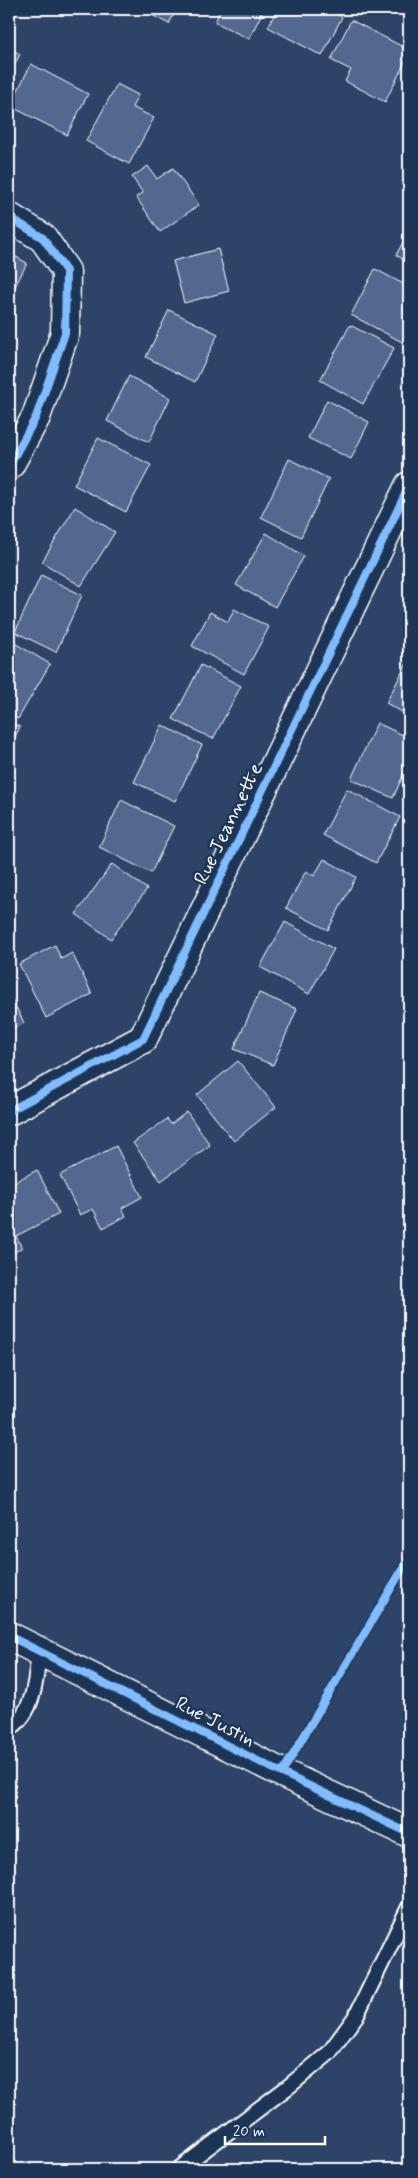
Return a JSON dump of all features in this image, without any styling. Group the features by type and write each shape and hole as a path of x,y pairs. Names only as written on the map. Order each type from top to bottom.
{"street":[{"path":"9,217 43,238 66,271 65,333 36,417 9,466"},
{"name":"Rue Jeannette","path":"9,1111 143,1039 409,486"},
{"name":"Rue Justin","path":"9,1636 282,1773 409,1833"}],"lane":[{"path":"9,1729 18,1723 33,1698 39,1651"},
{"path":"179,2169 288,2087 329,2053 356,2016 409,1907"}],"building":[{"path":"145,9 176,9 169,24 144,11"},
{"path":"221,9 264,9 249,39 215,22"},
{"path":"277,9 327,9 342,17 322,56 268,27"},
{"path":"351,20 409,50 409,54 385,102 345,81 351,70 331,60"},
{"path":"9,48 20,54 9,77"},
{"path":"31,64 88,94 67,135 10,106"},
{"path":"117,84 138,95 132,107 154,118 129,164 86,141"},
{"path":"148,166 157,179 173,168 199,205 160,232 136,197 143,193 132,177"},
{"path":"409,231 409,263 396,255"},
{"path":"218,249 229,291 184,303 173,261"},
{"path":"9,253 27,263 9,299"},
{"path":"375,269 409,287 409,333 404,343 351,315"},
{"path":"169,310 218,334 195,382 146,357"},
{"path":"350,325 394,348 363,404 320,380"},
{"path":"129,376 170,398 149,442 107,421"},
{"path":"327,400 369,422 351,459 308,438"},
{"path":"98,438 151,465 126,512 74,485"},
{"path":"289,459 329,479 301,537 261,517"},
{"path":"75,507 115,532 81,586 42,562"},
{"path":"266,533 304,556 275,607 236,585"},
{"path":"41,575 82,595 56,652 15,632"},
{"path":"234,609 269,627 244,674 192,646 210,612 228,622"},
{"path":"11,641 50,664 18,719 9,714 9,644"},
{"path":"409,659 409,716 386,703"},
{"path":"201,665 241,686 213,739 173,719"},
{"path":"9,722 20,727 9,749"},
{"path":"377,723 409,738 409,762 393,798 351,779"},
{"path":"162,725 202,745 175,801 134,782"},
{"path":"347,789 400,817 376,863 323,835"},
{"path":"121,800 174,826 151,873 99,847"},
{"path":"324,859 356,877 328,930 286,908 306,871 314,876"},
{"path":"112,864 147,889 111,939 76,914"},
{"path":"285,922 334,949 309,994 260,967"},
{"path":"55,945 61,959 72,953 92,994 46,1018 19,964"},
{"path":"259,993 297,1009 273,1065 234,1049"},
{"path":"12,999 24,1023 9,1031 9,1001"},
{"path":"238,1061 276,1107 234,1141 197,1095"},
{"path":"187,1112 210,1145 161,1181 133,1143 167,1119 171,1124"},
{"path":"116,1146 142,1197 122,1208 126,1216 103,1228 93,1209 80,1215 60,1175"},
{"path":"37,1170 59,1214 16,1236 22,1248 9,1255 9,1185"}],"cycle path":[{"path":"9,217 43,238 66,271 65,333 36,417 9,466"},
{"path":"9,1111 143,1039 409,486"},
{"path":"282,1773 409,1558"},
{"path":"9,1636 282,1773 409,1833"}]}
